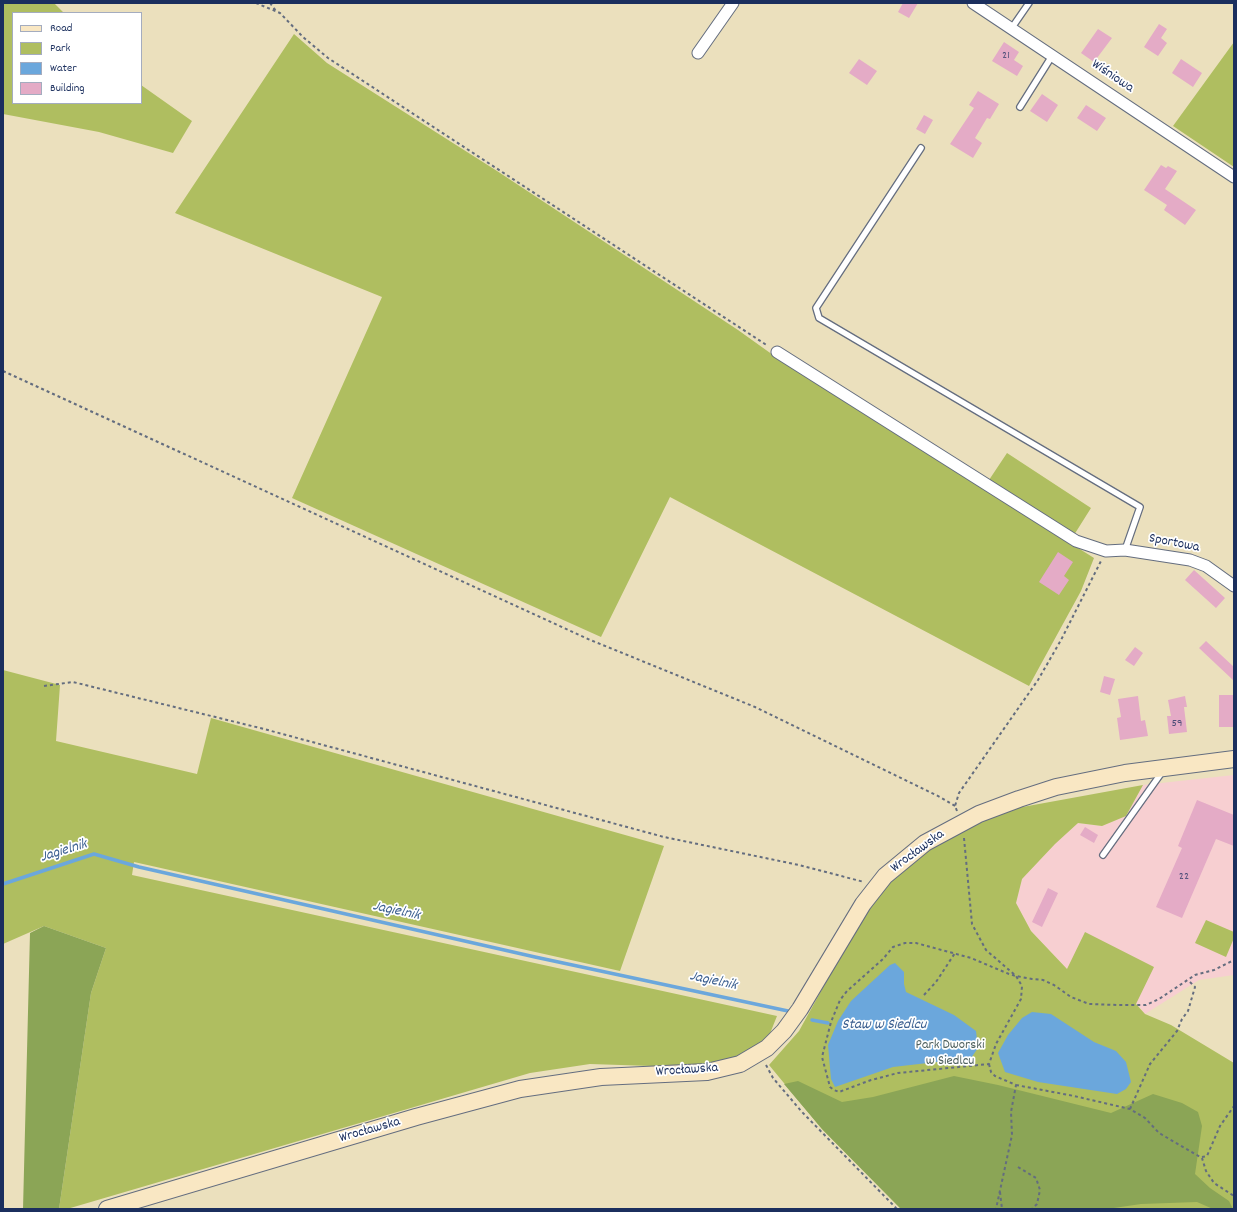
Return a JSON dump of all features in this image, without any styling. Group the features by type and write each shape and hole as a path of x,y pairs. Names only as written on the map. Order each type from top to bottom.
{"street":[{"path":"698,53 733,3"},
{"name":"Wiśniowa","path":"974,3 1234,176"},
{"name":"Sportowa","path":"777,352 1076,542 1106,551 1125,550 1190,560 1206,566 1234,586"},
{"name":"Wrocławska","path":"107,1209 416,1117 520,1088 601,1077 712,1071 740,1064 759,1054 777,1039 800,1009 863,904 886,876 925,843 961,823 1019,799 1056,787 1125,773 1234,759"}],"lane":[{"path":"1011,29 1029,3"},
{"path":"1020,106 1052,56"},
{"path":"921,148 816,308 819,318 1140,507 1125,550"},
{"path":"1103,855 1160,775 1163,768"}],"path":[{"path":"256,3 277,11"},
{"path":"270,3 328,58 777,352"},
{"path":"3,371 588,639 755,707 940,797 955,806"},
{"path":"1106,551 1038,680 959,793 955,806 961,823 968,872 968,899 972,924 986,950 1016,976 1022,986 1022,999 996,1044 989,1064 991,1072 995,1076 1016,1085 1130,1109 1145,1118 1159,1133 1202,1158 1206,1171 1214,1183 1234,1196"},
{"path":"44,686 73,682 264,729 664,837 799,865 853,878 877,886"},
{"path":"989,1064 898,1073 871,1080 839,1092 830,1087 825,1074 822,1057 823,1048 840,1000 847,991 883,959 893,947 905,943 916,943 955,953 1016,976 1049,982 1071,997 1089,1004 1117,1006 1146,1005 1159,999 1195,975 1214,970 1234,960"},
{"path":"924,995 936,982 955,953"},
{"path":"1130,1109 1150,1064 1177,1031 1182,1019 1188,1011 1195,987 1188,980"},
{"path":"759,1054 773,1078 802,1112 897,1209"},
{"path":"996,1209 1012,1135 1011,1112 1016,1085"},
{"path":"1202,1158 1207,1156 1220,1126 1234,1106"},
{"path":"1018,1167 1036,1178 1040,1190 1037,1204 1032,1209"},
{"path":"1000,1187 1002,1209"}],"shaded area":[{"path":"1234,775 1234,975 1199,980 1145,1014 1136,1003 1067,969 1031,931 1016,903 1022,879 1054,844 1078,823 1102,826 1126,816 1143,785"}],"green space":[{"path":"3,3 54,3 63,12 12,12 12,104 142,104 142,86 192,121 173,153 99,132 3,114"},
{"path":"294,34 327,63 497,171 738,330 787,365 1094,558 1081,591 1029,686 670,497 601,637 292,498 382,297 175,213"},
{"path":"1234,42 1234,167 1173,126"},
{"path":"1007,453 1091,508 1074,535 989,480"},
{"path":"3,670 60,685 56,741 197,774 211,718 664,846 620,971 134,862 132,875 777,1016 769,1036 745,1054 711,1065 682,1067 590,1064 530,1073 67,1209 59,1209 91,993 106,948 44,926 3,944"},
{"name":"Park Dworski w Siedlcu","path":"1143,785 1126,816 1102,826 1078,823 1055,844 1022,879 1016,903 1031,931 1067,969 1085,932 1154,967 1136,1004 1145,1014 1171,1025 1234,1063 1234,1209 901,1209 822,1129 769,1065 799,1031 864,913 891,879 925,851 1006,810"},
{"path":"1206,920 1234,932 1234,938 1226,957 1195,943"},
{"path":"44,926 106,948 91,993 59,1209 23,1209 30,933"},
{"path":"954,1076 998,1085 1111,1113 1153,1094 1182,1103 1198,1112 1202,1126 1195,1174 1210,1188 1229,1201 1233,1209 1213,1209 1197,1202 1141,1204 1107,1209 901,1209 822,1129 784,1084 798,1081 842,1102 873,1097"}],"water":[{"name":"Staw w Siedlcu","path":"895,963 904,972 906,992 954,1015 976,1031 978,1048 971,1058 893,1067 835,1087 831,1079 828,1045 838,1021 851,1001 890,965"},
{"path":"1032,1012 1051,1014 1094,1042 1116,1051 1126,1062 1131,1082 1126,1089 1117,1094 1038,1082 1005,1072 998,1053 1008,1035 1022,1018"}],"building":[{"path":"903,3 918,3 909,18 898,12"},
{"path":"1159,24 1167,29 1161,38 1167,43 1158,56 1144,47"},
{"path":"1098,29 1112,38 1094,62 1081,53"},
{"path":"1004,42 1019,52 1014,60 1023,66 1017,76 992,61"},
{"path":"859,59 877,71 867,85 849,73"},
{"path":"1181,59 1202,73 1193,87 1172,73"},
{"path":"978,91 999,104 990,119 987,118 975,138 982,143 973,158 950,144 974,108 969,105"},
{"path":"1042,94 1058,105 1047,122 1030,111"},
{"path":"1086,105 1106,118 1097,131 1077,118"},
{"path":"924,115 933,120 925,134 916,129"},
{"path":"1161,165 1166,168 1168,166 1177,171 1165,189 1196,210 1185,225 1164,210 1167,205 1144,190"},
{"path":"1058,552 1073,562 1064,576 1069,580 1059,595 1039,582"},
{"path":"1194,570 1225,598 1216,608 1185,580"},
{"path":"1206,641 1234,667 1234,681 1199,648"},
{"path":"1135,647 1143,653 1134,666 1125,660"},
{"path":"1104,676 1115,679 1110,695 1100,692"},
{"path":"1219,695 1234,695 1234,727 1219,727"},
{"path":"1138,696 1141,721 1145,720 1148,736 1120,740 1117,718 1121,717 1118,699"},
{"path":"1185,696 1187,707 1184,707 1187,732 1169,734 1167,716 1171,716 1168,700"},
{"path":"1197,800 1234,815 1234,846 1216,839 1182,918 1156,907 1182,848 1178,846"},
{"path":"1085,827 1098,835 1094,843 1080,835"},
{"path":"1048,888 1058,893 1042,927 1032,922"}],"waterway":[{"name":"Jagielnik","path":"3,884 94,854 139,867 535,957 788,1011"},
{"name":"Jagielnik","path":"812,1020 828,1023"}]}
